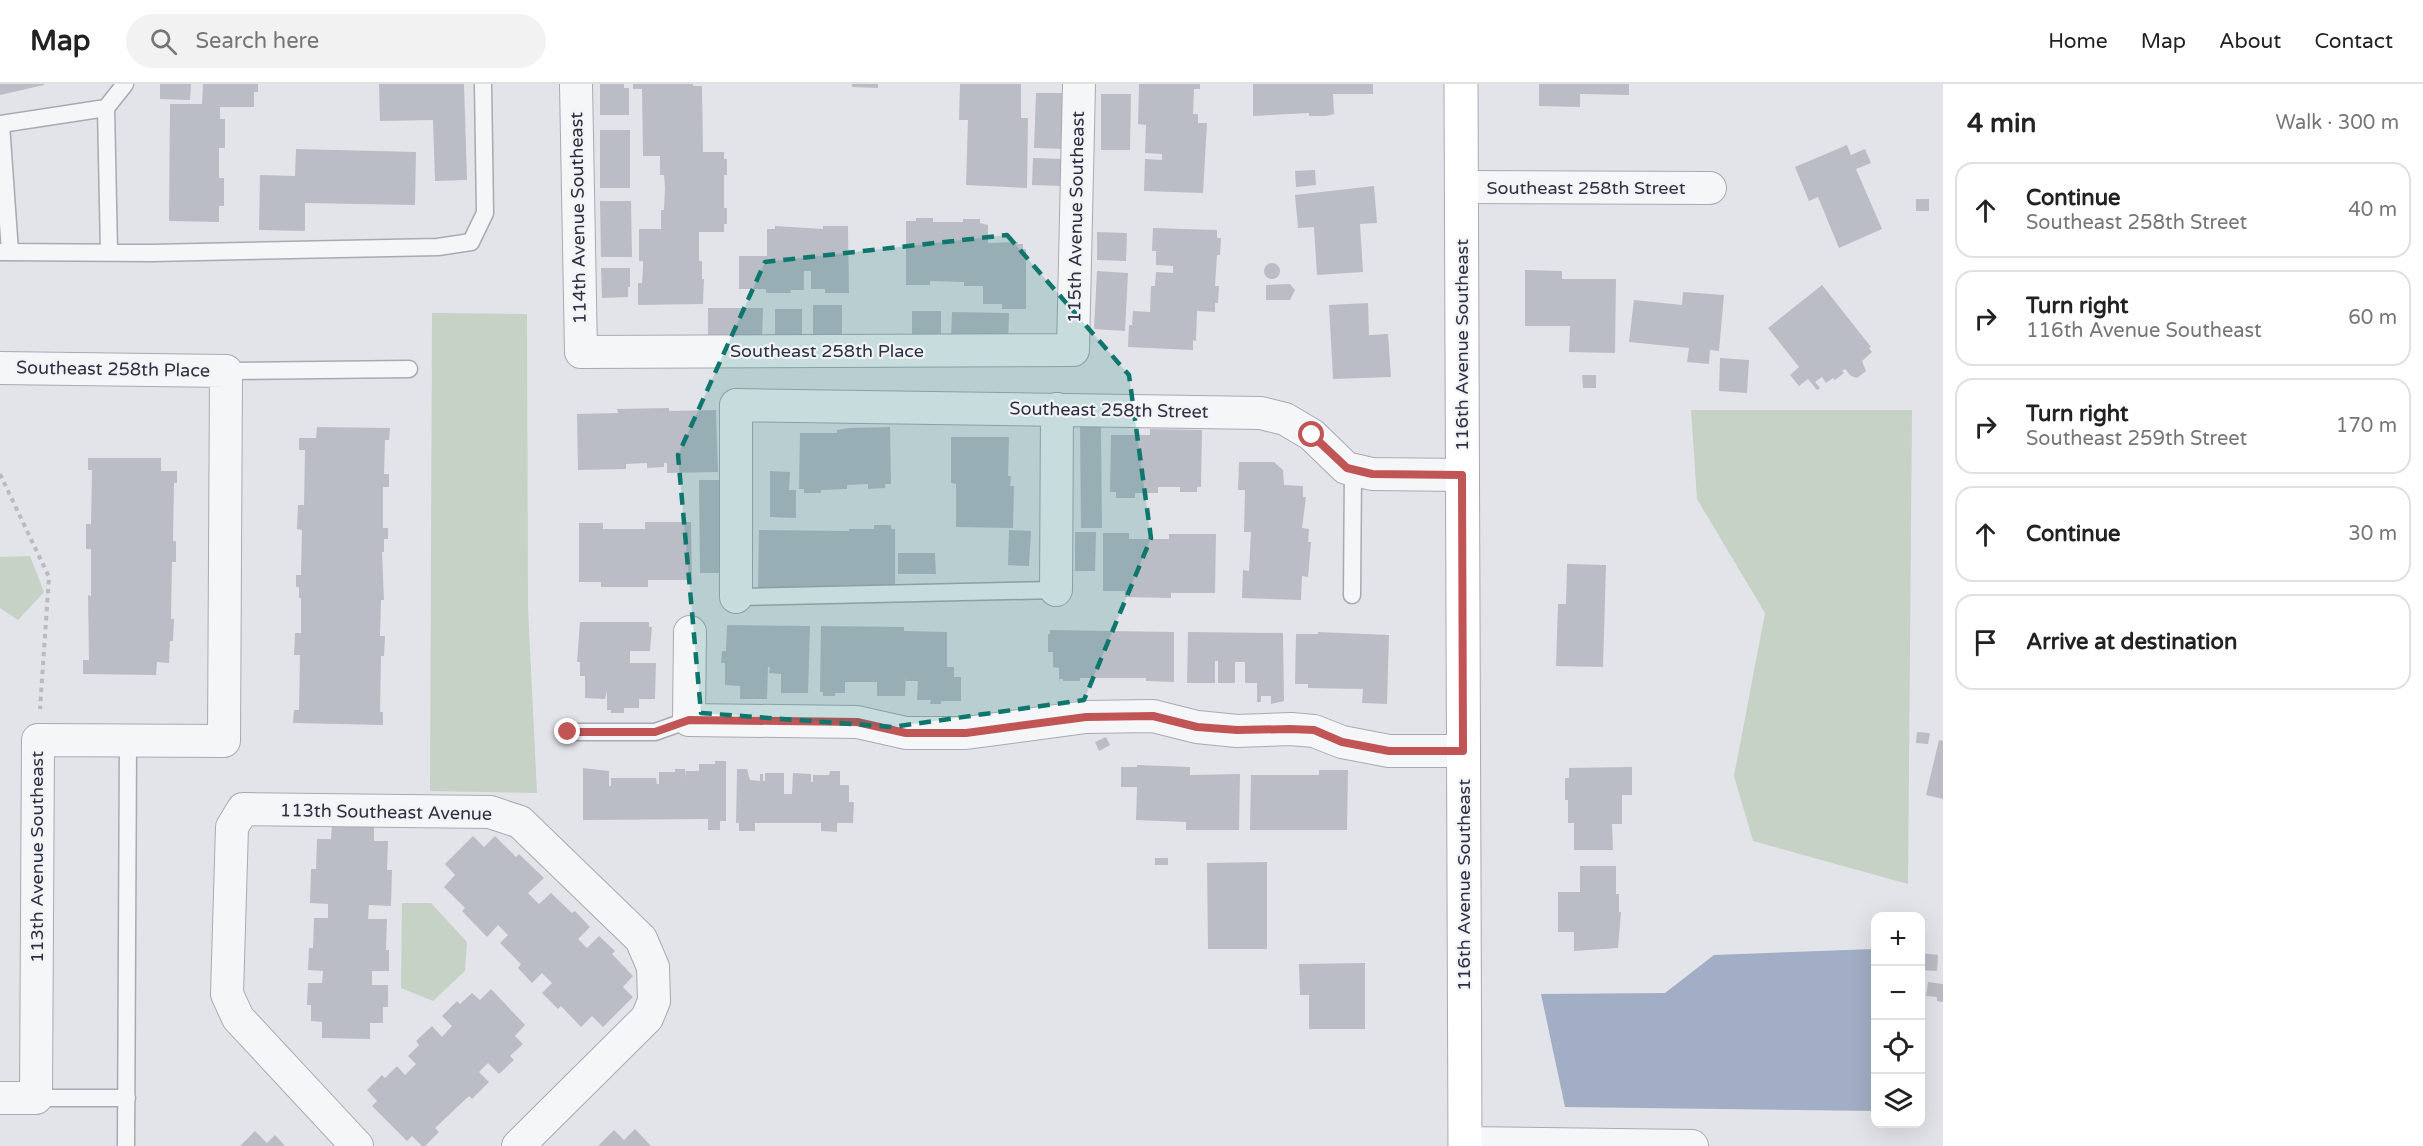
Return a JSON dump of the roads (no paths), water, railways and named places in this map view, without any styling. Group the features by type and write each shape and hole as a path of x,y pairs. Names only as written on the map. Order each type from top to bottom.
{"main road":[{"name":"116th Avenue Southeast","path":"1461,84 1465,1144"}],"street":[{"name":"114th Avenue Southeast","path":"576,84 581,352"},
{"name":"115th Avenue Southeast","path":"1073,350 1079,84"},
{"name":"Southeast 258th Street","path":"1461,188 1710,188"},
{"name":"Southeast 258th Place","path":"581,352 1073,350"},
{"name":"Southeast 258th Place","path":"0,368 226,371"},
{"name":"113th Avenue Southeast","path":"36,1098 38,740 224,741 226,371"},
{"name":"Southeast 258th Street","path":"736,597 736,405 1261,413 1285,419 1312,435 1347,468 1372,474 1462,475"},
{"path":"1056,590 1057,409"},
{"path":"690,632 689,720 857,722 906,733 966,733 1086,717 1153,716 1197,727 1237,730 1314,730 1342,742 1389,751 1463,751"},
{"name":"113th Southeast Avenue","path":"357,1146 238,1018 227,994 232,826 243,809 490,812 500,815 520,822 641,939 653,967 654,1001 647,1018 518,1146"},
{"path":"0,1098 36,1098"},
{"path":"1465,1144 1692,1146"}],"lane":[{"path":"109,252 106,108 125,84"},
{"path":"106,108 1,124 5,252 438,247 471,242 485,213 483,84"},
{"path":"226,371 409,369"},
{"path":"1352,595 1353,469"},
{"path":"736,597 1056,590"},
{"path":"568,732 655,732 689,720"},
{"path":"126,1146 128,741"},
{"path":"36,1098 127,1098"}],"water":[{"path":"1871,949 1871,1111 1565,1107 1541,994 1665,993 1714,955"}]}
